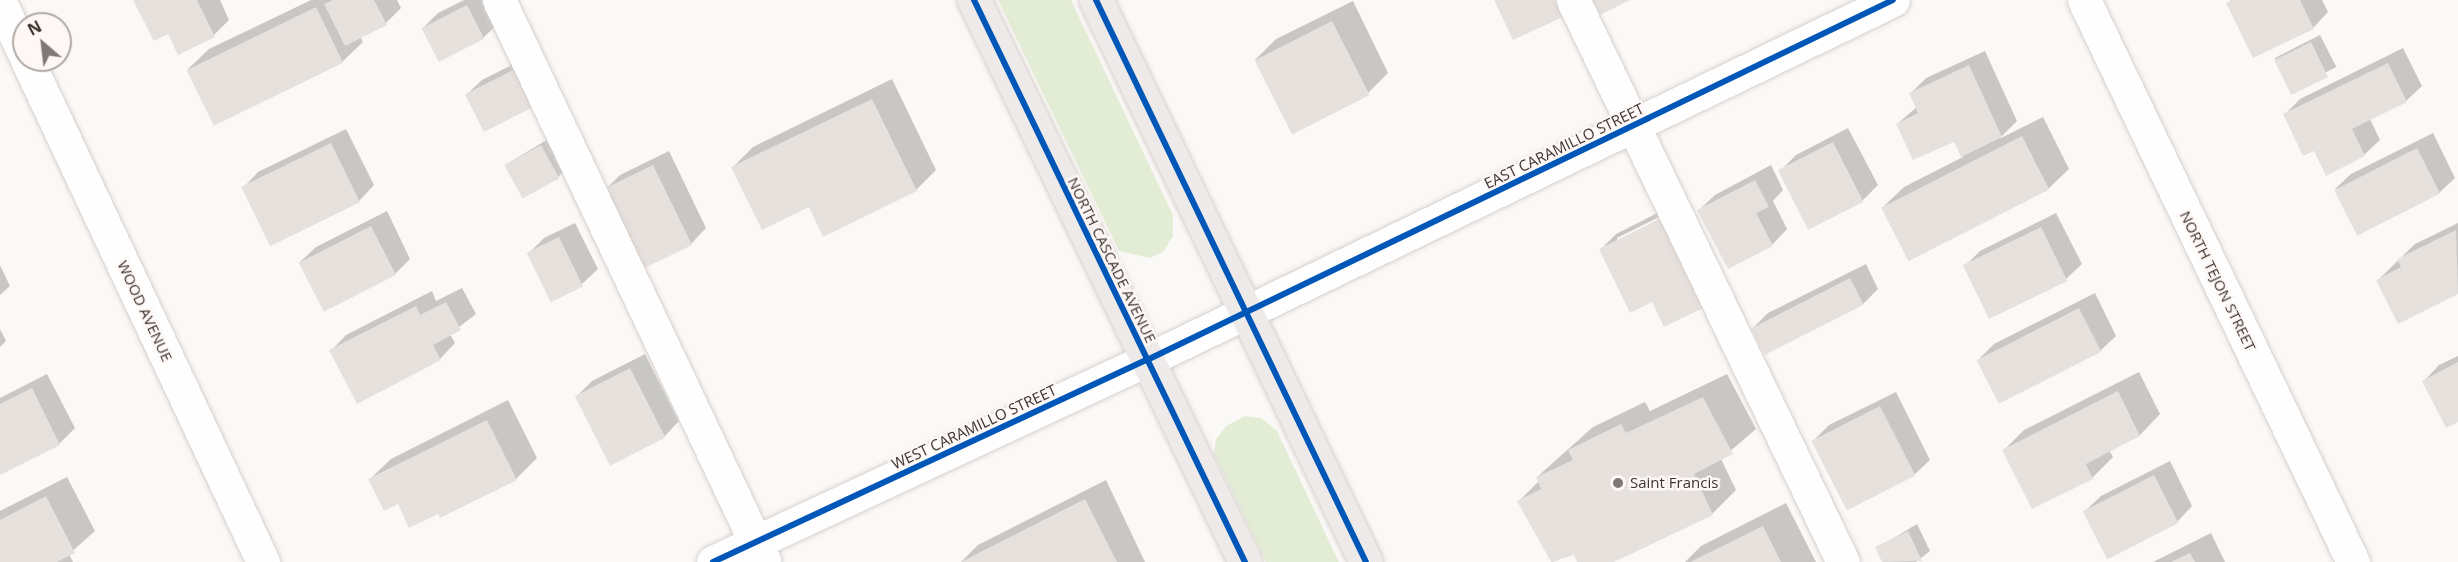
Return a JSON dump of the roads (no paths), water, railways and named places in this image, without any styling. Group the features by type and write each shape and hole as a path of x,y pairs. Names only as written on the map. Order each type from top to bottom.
{"main road":[{"name":"NORTH CASCADE AVENUE","path":"974,0 1245,562"},
{"path":"1096,0 1366,562"}],"street":[{"path":"499,0 760,552"},
{"path":"1573,0 1843,562"},
{"name":"EAST CARAMILLO STREET","path":"1245,312 1893,0"},
{"name":"NORTH TEJON STREET","path":"2084,0 2353,562"},
{"path":"0,2 12,28"},
{"name":"WOOD AVENUE","path":"33,72 262,562"},
{"name":"WEST CARAMILLO STREET","path":"713,562 760,552 1245,312"}],"place":[{"name":"Saint Francis","path":"1618,483"}]}
